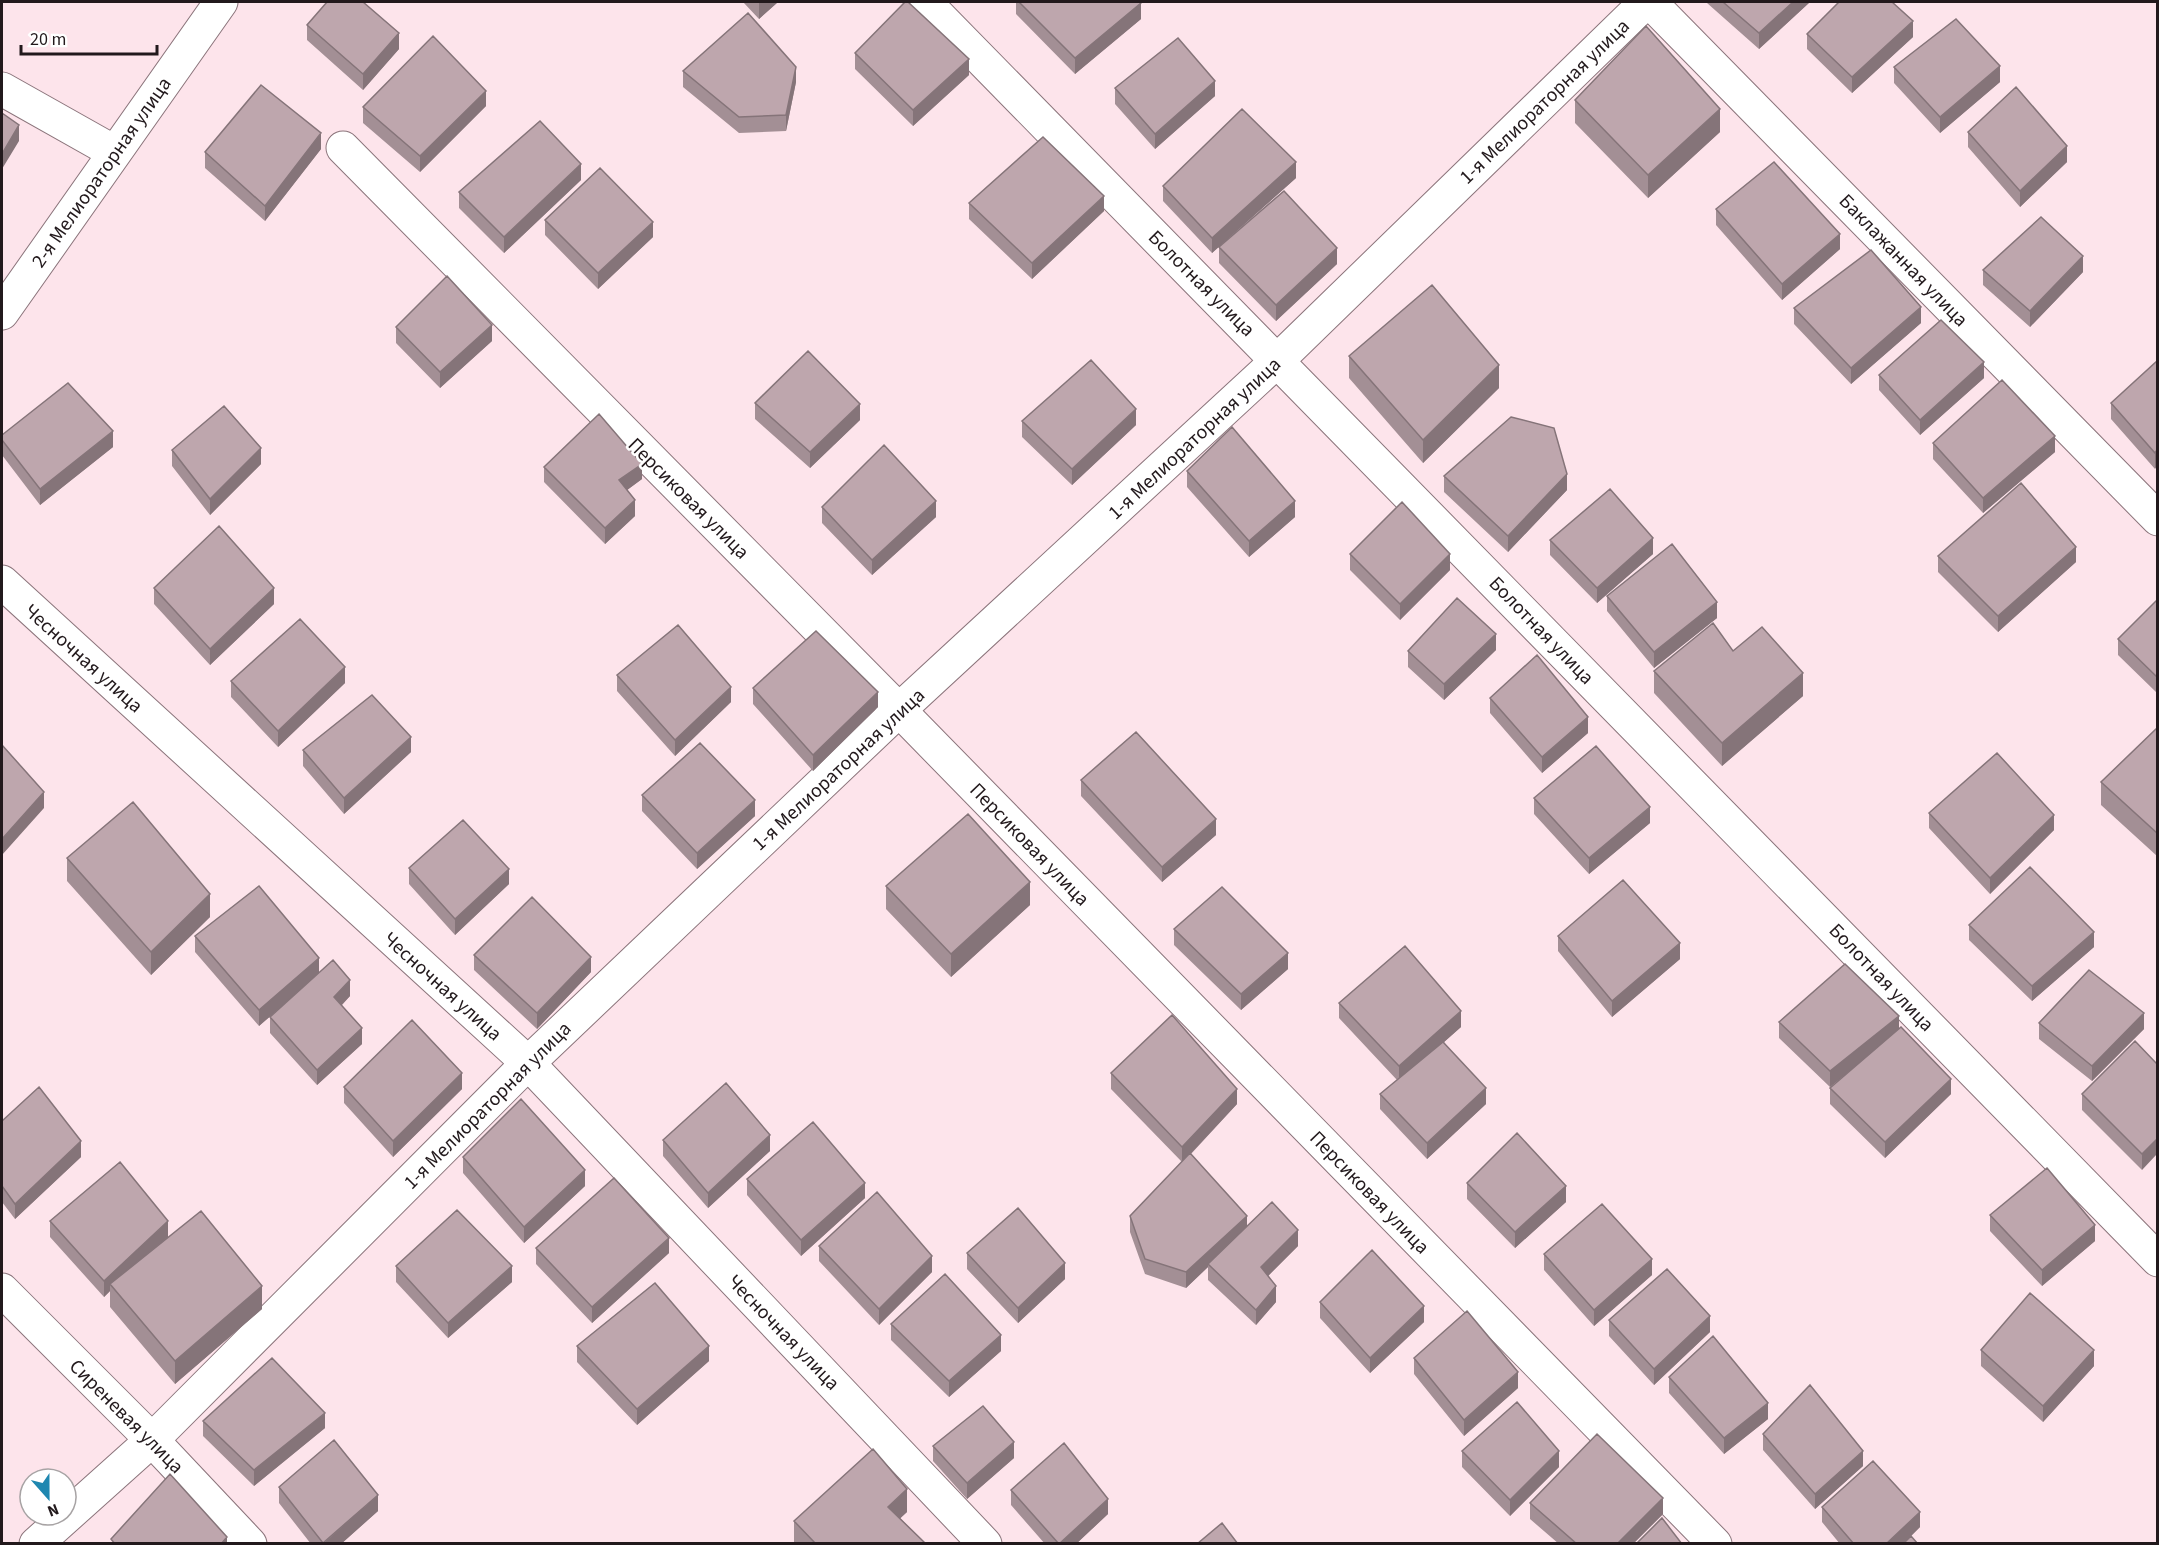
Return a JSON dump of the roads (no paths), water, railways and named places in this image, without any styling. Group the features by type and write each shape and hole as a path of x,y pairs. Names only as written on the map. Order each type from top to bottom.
{"street":[{"name":"2-я Мелиораторная улица","path":"2,313 221,2"},
{"name":"Болотная улица","path":"925,2 2157,1260"},
{"name":"1-я Мелиораторная улица","path":"36,1544 152,1440 528,1063 899,710 1278,360 1648,2"},
{"name":"Баклажанная улица","path":"1648,2 2157,519"},
{"path":"2,89 114,152"},
{"name":"Персиковая улица","path":"343,148 899,710 1715,1544"},
{"name":"Чесночная улица","path":"2,582 528,1063 985,1544"},
{"name":"Сиреневая улица","path":"2,1290 152,1440 249,1544"}]}
